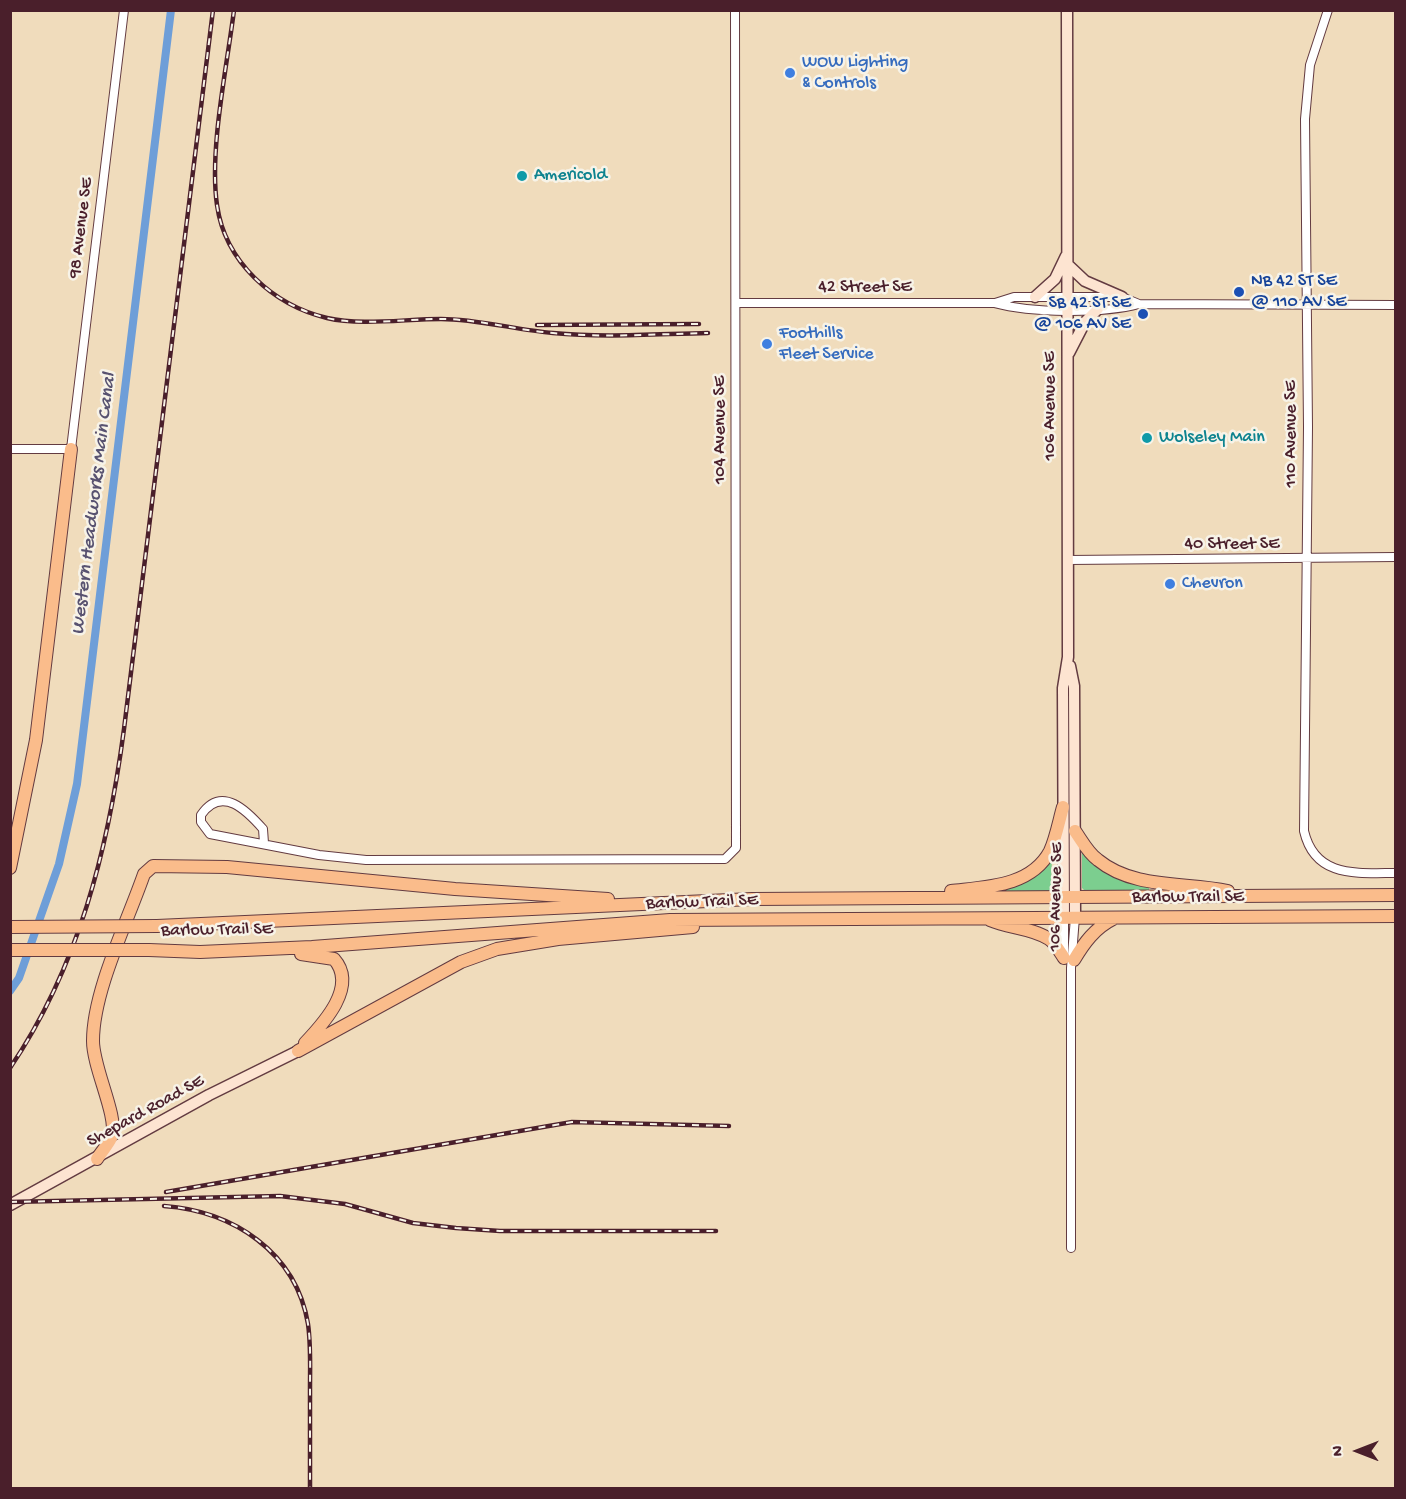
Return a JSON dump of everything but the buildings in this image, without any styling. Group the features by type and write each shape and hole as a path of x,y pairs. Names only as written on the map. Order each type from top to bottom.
{"main road":[{"path":"10,868 36,740 71,449"},
{"path":"886,898 1000,885 1026,876 1042,862 1050,851 1064,807"},
{"path":"1075,831 1096,859 1113,872 1137,879 1206,887 1252,896"},
{"path":"97,1159 111,1136 113,1125 98,1076 93,1043 95,1017 144,874 153,866 227,867 455,889 602,898 629,903"},
{"name":"Barlow Trail SE","path":"10,927 157,926 351,919 629,903 886,898 1395,895"},
{"name":"Barlow Trail SE","path":"10,950 234,951 670,920 1395,916"},
{"path":"983,918 1010,929 1027,930 1050,940 1069,962 1101,925 1117,917"},
{"path":"298,1051 461,962 497,950 558,939 746,923 769,919"},
{"path":"234,951 249,955 320,955 334,959 340,966 343,977 338,998 320,1027 298,1051"}],"street":[{"name":"98 Avenue SE","path":"71,449 124,10"},
{"name":"104 Avenue SE","path":"264,843 319,855 366,860 725,859 736,849 735,10"},
{"name":"106 Avenue SE","path":"1067,10 1068,657 1064,688 1064,807 1070,897"},
{"name":"110 Avenue SE","path":"1328,10 1310,65 1305,119 1306,559 1303,820 1308,849 1315,857 1334,869 1395,873"},
{"path":"1035,297 1054,279 1067,259 1085,281 1122,297"},
{"name":"42 Street SE","path":"994,303 1014,297 1122,297 1139,304"},
{"name":"42 Street SE","path":"736,303 994,303 1017,309 1120,309 1139,304 1395,305"},
{"path":"1067,356 1085,322 1098,309"},
{"path":"10,449 71,449"},
{"name":"40 Street SE","path":"1068,560 1395,557"},
{"name":"106 Avenue SE","path":"1068,657 1074,686 1075,831 1069,917 1071,1248"},
{"path":"228,801 237,804 263,830 264,843 210,834 201,822 201,815 212,804 228,801"},
{"name":"Shepard Road SE","path":"10,1205 97,1159 209,1095 298,1051"}],"green space":[{"path":"1085,852 1098,866 1113,876 1149,887 1149,891 1086,892 1082,888 1082,853"},
{"path":"1052,856 1051,891 1001,894 1001,890 1021,884"}],"waterway":[{"name":"Western Headworks Main Canal","path":"10,991 19,978 59,864 77,784 171,10"}],"railway":[{"path":"10,1068 55,989 72,948 87,906 109,819 124,729 213,10"},
{"path":"234,10 217,134 215,159 217,205 230,245 241,262 271,292 307,312 354,322 455,319 539,332 572,334 708,333"},
{"path":"537,325 699,324"},
{"path":"166,1192 572,1122 729,1126"},
{"path":"10,1202 280,1196 345,1204 413,1223 456,1228 500,1231 716,1231"},
{"path":"164,1206 214,1216 237,1227 275,1256 290,1276 301,1298 309,1332 310,1488"}],"place":[{"name":"WOW Lighting & Controls","path":"790,73"},
{"name":"Americold","path":"522,176"},
{"name":"NB 42 ST SE @ 110 AV SE","path":"1239,292"},
{"name":"SB 42 ST SE @ 106 AV SE","path":"1143,314"},
{"name":"Foothills Fleet Service","path":"767,344"},
{"name":"Wolseley Main","path":"1147,438"},
{"name":"Chevron","path":"1170,584"}]}
